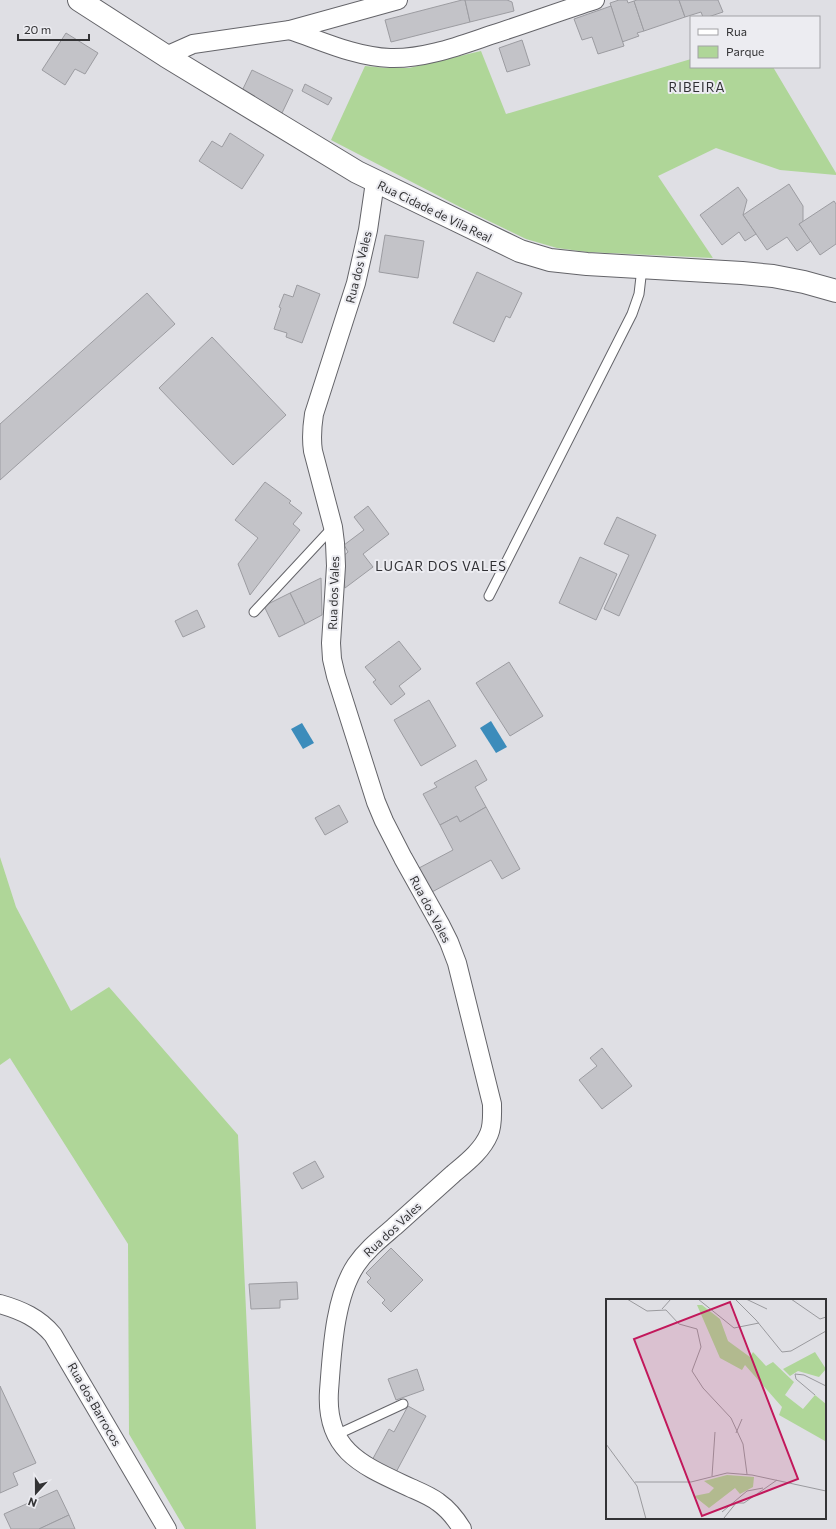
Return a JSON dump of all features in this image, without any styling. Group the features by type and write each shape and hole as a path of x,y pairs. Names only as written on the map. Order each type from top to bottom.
{"street":[{"name":"Rua Cidade de Vila Real","path":"79,0 166,56 341,163 375,182 490,238 534,256 569,262 642,268 734,272 773,276 804,282 836,291"},
{"path":"166,56 185,46 200,42 290,30 398,0"},
{"path":"290,30 355,52 390,58 408,57 464,44 595,0"},
{"name":"Rua dos Vales","path":"375,182 368,230 356,284 314,414 311,438 333,527 336,566 331,651 336,676 376,802 384,821 441,926 457,963 492,1104 492,1122 489,1134 472,1157 367,1251 349,1277 337,1319 329,1393 329,1410 331,1425 336,1436 347,1452 359,1462 425,1494 439,1503 451,1514 462,1529"},
{"name":"Rua dos Barrocos","path":"0,1304 26,1313 46,1326 53,1335 167,1529"}],"lane":[{"path":"489,596 632,314 639,294 642,268"},
{"path":"254,612 333,527"},
{"path":"336,1436 403,1404"}],"green space":[{"path":"481,51 506,114 690,59 690,68 774,68 836,175 780,170 716,148 658,176 713,258 587,252 557,248 526,239 460,207 331,140 365,66 409,68"},
{"path":"0,857 16,907 71,1011 109,987 238,1135 256,1529 185,1529 129,1434 128,1244 10,1058 0,1065"}],"water":[{"path":"491,721 507,747 496,753 480,728"},
{"path":"302,723 314,743 303,749 291,729"}],"building":[{"path":"465,0 470,22 391,42 385,20"},
{"path":"465,0 507,0 512,2 514,11 470,22"},
{"path":"619,0 627,0 628,3 634,1 644,31 637,33 639,36 622,42 610,3"},
{"path":"679,0 685,17 644,31 634,1"},
{"path":"679,0 718,0 723,12 711,16 703,16 701,12 685,17"},
{"path":"611,6 624,46 598,54 592,37 582,40 574,19"},
{"path":"66,33 98,53 85,74 75,69 65,85 42,70"},
{"path":"522,40 530,65 507,72 499,48"},
{"path":"252,70 293,90 282,113 241,93"},
{"path":"305,84 332,98 328,105 302,91"},
{"path":"230,133 264,155 242,189 199,161 212,141 222,147"},
{"path":"789,184 803,206 803,222 799,224 811,241 797,251 787,237 767,250 743,215"},
{"path":"738,187 747,200 743,215 756,234 745,241 739,232 722,245 700,215"},
{"path":"834,201 836,204 836,244 820,255 799,224"},
{"path":"385,235 424,241 418,278 379,272"},
{"path":"477,272 522,293 510,318 506,316 494,342 453,323"},
{"path":"297,285 320,294 302,343 286,337 287,333 274,329 281,308 279,307 284,294 293,297"},
{"path":"147,293 175,324 0,480 0,424"},
{"path":"212,337 286,415 233,465 159,388"},
{"path":"265,482 291,501 289,503 302,513 293,524 300,530 250,595 238,564 258,538 235,520"},
{"path":"368,506 389,534 363,554 373,567 345,588 341,558 348,552 344,545 364,530 354,517"},
{"path":"617,517 656,535 619,616 604,609 629,555 604,544"},
{"path":"580,557 617,574 596,620 559,603"},
{"path":"321,578 322,615 305,624 290,593"},
{"path":"290,593 305,624 279,637 264,606"},
{"path":"197,610 205,627 183,637 175,621"},
{"path":"399,641 421,669 399,686 405,694 391,705 373,682 376,680 365,667"},
{"path":"509,662 543,716 510,736 476,683"},
{"path":"429,700 456,746 421,766 394,720"},
{"path":"476,760 487,780 475,787 486,807 460,822 457,816 440,825 423,794 437,787 434,783"},
{"path":"339,805 348,822 325,835 315,818"},
{"path":"486,807 520,869 502,879 491,860 432,892 419,868 453,850 440,825 457,816 460,822"},
{"path":"602,1048 632,1086 602,1109 579,1080 597,1066 590,1058"},
{"path":"315,1161 324,1177 302,1189 293,1173"},
{"path":"391,1248 423,1280 391,1312 382,1303 385,1300 367,1282 371,1278 366,1273"},
{"path":"297,1282 298,1299 280,1300 280,1308 251,1309 249,1284"},
{"path":"417,1369 424,1390 396,1400 388,1379"},
{"path":"0,1386 36,1463 13,1473 18,1485 0,1493"},
{"path":"408,1406 426,1416 394,1476 370,1464 389,1429 394,1432"},
{"path":"57,1490 69,1515 39,1529 11,1529 4,1514"},
{"path":"69,1515 75,1529 39,1529"}],"district":[{"name":"RIBEIRA","path":"697,87"},
{"name":"LUGAR DOS VALES","path":"441,566"}]}
